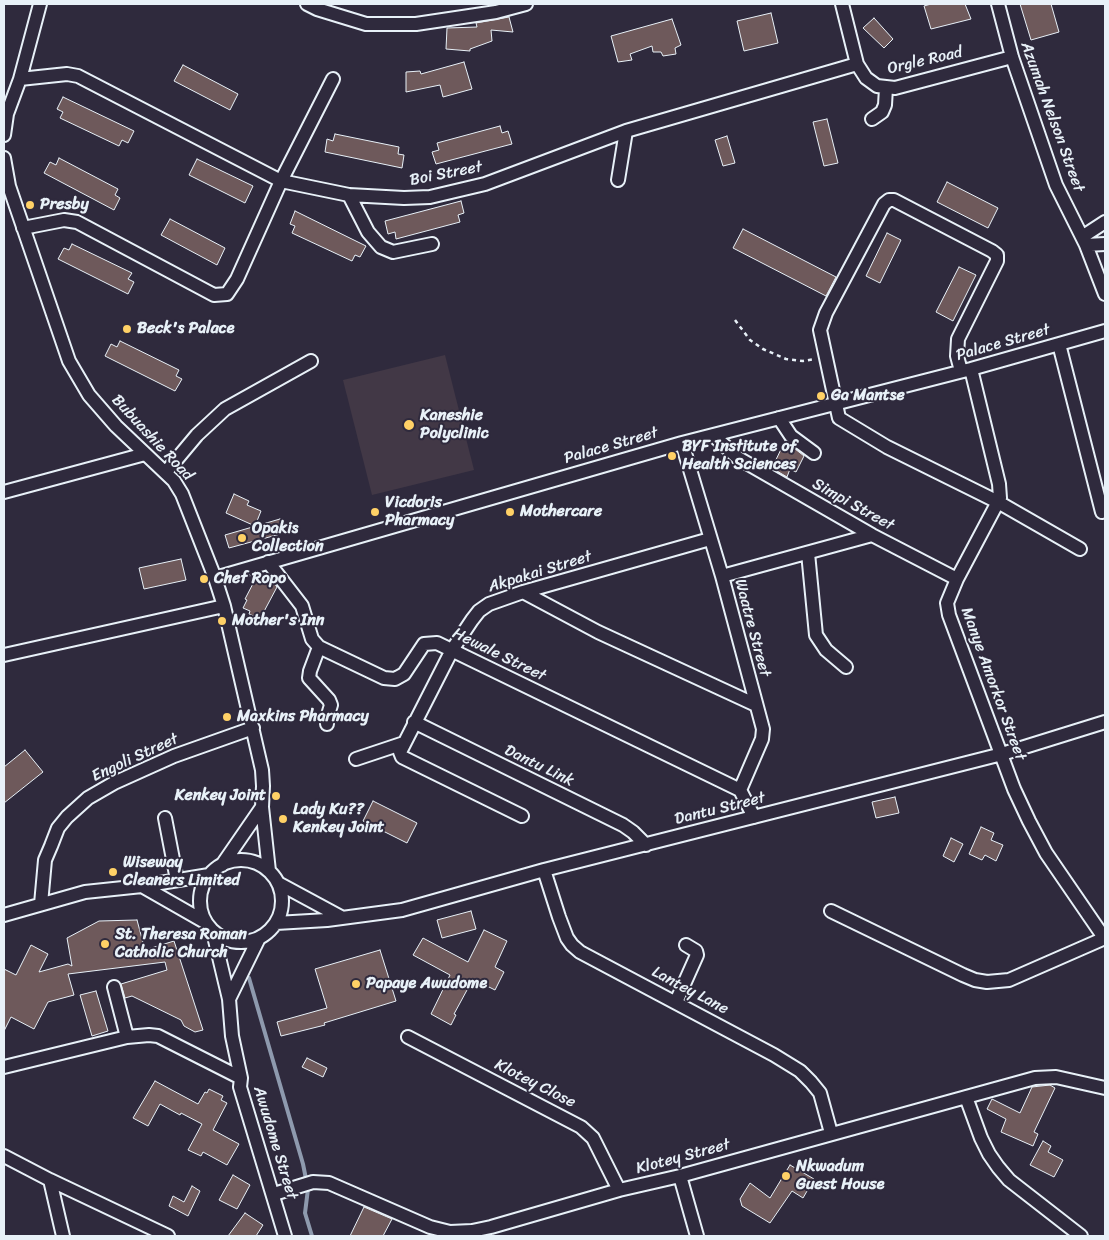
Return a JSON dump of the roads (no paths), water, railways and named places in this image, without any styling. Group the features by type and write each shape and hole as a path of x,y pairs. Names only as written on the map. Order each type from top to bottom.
{"street":[{"path":"4,135 7,114 20,79 40,4"},
{"path":"307,4 317,9 366,24 416,24 496,12 526,4"},
{"name":"Orgle Road","path":"842,4 857,64 870,82 886,88 895,88 1012,57"},
{"name":"Azumah Nelson Street","path":"998,4 1012,57 1056,185 1084,241 1105,294"},
{"name":"Boi Street","path":"20,79 67,74 78,76 281,182 349,195 404,198 430,197 485,184 626,131 857,64"},
{"path":"23,228 64,220 77,222 214,294 227,294 238,279 281,182 333,79"},
{"path":"872,119 882,112 885,105 886,88"},
{"path":"618,180 626,131"},
{"name":"Bubuashie Road","path":"4,158 6,186 23,228 69,361 89,394 116,426 174,481 182,494 215,578 224,606 262,770 264,786 262,807 269,871"},
{"path":"349,195 368,232 381,247 393,252 432,244"},
{"name":"Manye Amorkor Street","path":"837,403 820,330 821,324 884,204 891,199 997,256 997,261 958,339 957,356 966,370 999,484 998,502 947,603 949,615 1014,789 1046,853 1105,939"},
{"path":"1084,241 1105,222"},
{"path":"1084,241 1105,244"},
{"name":"Palace Street","path":"215,578 682,443 966,370 1105,331"},
{"path":"1059,344 1102,512"},
{"path":"166,472 197,435 225,410 311,361"},
{"path":"837,403 840,418 887,447 998,502 1080,550"},
{"path":"779,418 792,436 814,453"},
{"name":"Simpi Street","path":"713,435 738,458 872,535 957,580"},
{"name":"Waatre Street","path":"682,443 722,576 763,730 763,736 740,790"},
{"path":"4,492 145,454"},
{"path":"722,576 872,535"},
{"name":"Akpakai Street","path":"402,747 452,650 472,620 483,608 524,592 710,539"},
{"path":"808,553 816,635 826,650 846,667"},
{"path":"268,562 302,606 312,639 319,648 309,678 329,700 331,705 327,724"},
{"path":"524,592 598,632 756,705"},
{"path":"4,655 224,606"},
{"name":"Hewale Street","path":"319,648 384,678 395,679 404,674 424,644 436,643 740,790"},
{"name":"Dantu Link","path":"414,722 623,825 646,845"},
{"name":"Dantu Street","path":"276,923 327,920 402,910 544,870 1002,754 1105,722"},
{"name":"Engoli Street","path":"42,904 46,860 51,846 63,823 88,798 114,783 174,756 253,728"},
{"path":"356,758 402,747 402,757 522,816"},
{"path":"740,790 754,817"},
{"path":"209,927 201,910 202,886 209,875 222,864 262,807"},
{"path":"165,818 177,880"},
{"path":"142,886 224,938 236,942 248,942 260,938 269,932 276,923 281,910 282,896 278,883 269,871 258,864 246,860 234,860 222,864"},
{"name":"Lantey Lane","path":"544,870 559,917 567,938 572,945 580,952 774,1055 800,1071 820,1093 831,1133"},
{"path":"4,915 84,892 142,886 209,875"},
{"path":"278,883 341,917"},
{"path":"830,911 963,975 987,982 1009,980 1105,939"},
{"name":"Awudome Street","path":"209,927 229,998 232,1036 241,1078 240,1087 274,1194 285,1236"},
{"path":"229,998 260,938"},
{"path":"676,1002 697,955 696,952 686,945"},
{"path":"114,987 127,1036"},
{"path":"4,1067 127,1036 149,1034 158,1036 241,1078"},
{"name":"Klotey Close","path":"408,1037 581,1127 593,1138 619,1190"},
{"name":"Klotey Street","path":"274,1194 307,1184 322,1182 336,1185 420,1224 441,1231 472,1231 491,1228 619,1190 680,1176 1035,1078 1047,1076 1063,1078 1105,1088"},
{"path":"966,1097 981,1138 998,1167 1009,1180 1081,1236"},
{"path":"4,1156 168,1236"},
{"path":"680,1176 696,1236"},
{"path":"50,1180 63,1236"}],"waterway":[{"path":"249,978 303,1164 308,1189 305,1213 312,1236"}],"place":[{"name":"Presby","path":"30,205"},
{"name":"Beck's Palace","path":"127,329"},
{"name":"Ga Mantse","path":"821,396"},
{"name":"Kaneshie Polyclinic","path":"409,425"},
{"name":"BYF Institute of Health Sciences","path":"672,456"},
{"name":"Vicdoris Pharmacy","path":"375,512"},
{"name":"Mothercare","path":"510,512"},
{"name":"Opakis Collection","path":"242,538"},
{"name":"Chef Ropo","path":"204,579"},
{"name":"Mother's Inn","path":"222,621"},
{"name":"Maxkins Pharmacy","path":"227,717"},
{"name":"Kenkey Joint","path":"276,796"},
{"name":"Lady Ku?? Kenkey Joint","path":"283,819"},
{"name":"Wiseway Cleaners Limited","path":"113,872"},
{"name":"St. Theresa Roman Catholic Church","path":"105,944"},
{"name":"Papaye Awudome","path":"356,984"},
{"name":"Nkwadum Guest House","path":"786,1176"}]}
